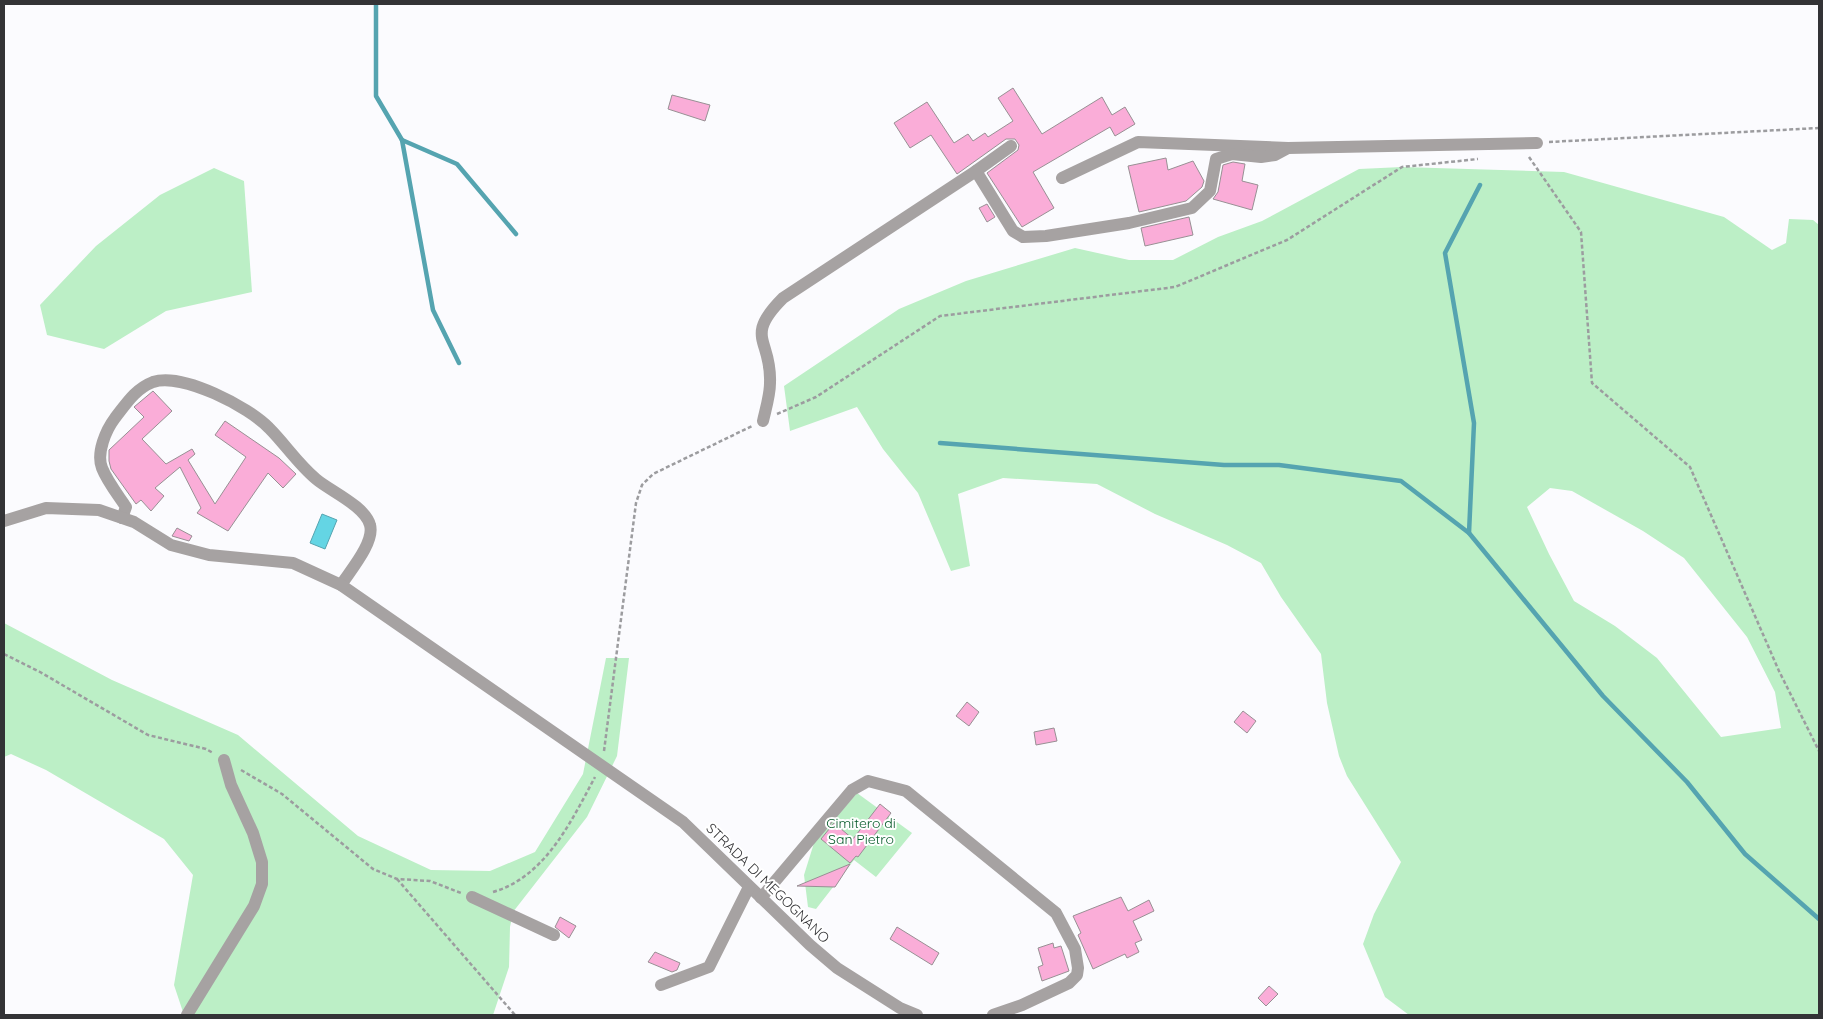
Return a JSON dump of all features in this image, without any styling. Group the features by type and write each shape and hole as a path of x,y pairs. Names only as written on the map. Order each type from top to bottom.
{"street":[{"path":"1062,178 1138,142 1288,148 1537,143"},
{"path":"763,421 770,381 760,328 768,313 783,298 1011,146"},
{"path":"976,171 1013,231 1023,237 1046,236 1129,223 1192,208 1210,191 1216,159 1232,154 1261,157 1275,155 1288,148"},
{"path":"122,518 126,507 101,467 102,444 112,422 135,393 153,382 173,379 197,386 230,402 268,426 315,478 361,511 370,525 369,542 341,585"},
{"name":"STRADA DI MEGOGNANO","path":"4,521 46,508 99,510 134,522 170,544 209,554 293,563 341,585 602,764 683,822 837,968 900,1008 918,1015"},
{"path":"187,1015 254,906 262,884 262,862 255,840 231,785 224,760"},
{"path":"761,898 852,790 868,781 906,790 1056,913 1075,949 1078,968 1077,975 1069,983 1022,1005 992,1015"},
{"path":"660,985 709,967 749,886"},
{"path":"472,897 554,935"}],"path":[{"path":"1819,128 1537,143 1526,154 1581,232 1592,383 1690,467 1779,671 1819,751"},
{"path":"4,654 40,672 148,735 206,749 282,794 374,869 397,879 430,881 472,897 495,892 521,880 543,862 582,801 602,764 636,503 642,485 653,474 816,397 940,316 1175,287 1287,240 1402,167 1479,159"},
{"path":"397,879 515,1015"}],"green space":[{"path":"1402,167 1564,172 1724,217 1772,250 1786,243 1789,219 1813,220 1819,225 1819,1015 1409,1015 1385,997 1363,944 1374,914 1401,862 1347,776 1339,756 1327,703 1321,654 1281,597 1261,563 1227,545 1155,514 1097,484 1003,478 958,494 970,566 951,571 918,493 883,449 857,407 790,431 784,386 899,309 966,281 1075,248 1129,260 1173,260 1218,237 1262,221 1359,169","holes":["1550,488 1572,491 1643,531 1684,558 1747,637 1775,692 1781,728 1721,737 1657,658 1615,626 1574,601 1527,507"]},
{"path":"214,168 244,181 252,292 166,311 104,349 47,335 40,305 96,246 160,195"},
{"path":"4,623 112,680 238,735 358,836 431,870 490,871 535,852 583,774 606,658 629,658 617,756 587,817 513,912 510,927 509,967 493,1015 184,1015 174,985 193,875 164,839 46,770 11,754 4,757"},
{"name":"Cimitero di San Pietro","path":"857,793 912,833 876,877 854,860 816,909 808,907 804,875 814,843"}],"water":[{"path":"322,514 337,520 325,549 310,543"}],"building":[{"path":"1013,88 1042,134 1102,97 1112,115 1125,107 1135,124 1115,136 1110,127 1033,172 1054,208 1022,227 987,173 1018,150 1019,145 1015,139 1006,139 957,174 931,135 910,148 894,123 927,102 954,143 968,134 973,141 985,133 988,137 1013,121 998,98"},
{"path":"672,95 710,105 705,121 668,109"},
{"path":"1166,158 1168,170 1193,161 1204,181 1202,187 1186,201 1139,212 1128,166"},
{"path":"1233,162 1245,164 1242,181 1258,185 1252,210 1213,199 1218,192 1223,165"},
{"path":"987,204 995,217 987,222 979,208"},
{"path":"1189,217 1193,235 1145,246 1141,228"},
{"path":"153,391 172,411 142,439 166,464 192,449 195,454 188,460 215,504 246,457 215,435 225,421 279,458 296,474 283,488 268,473 228,531 197,513 201,508 180,467 155,488 164,496 151,511 141,500 136,504 111,469 109,450 144,417 134,407"},
{"path":"177,528 192,536 189,541 172,536"},
{"path":"967,702 979,712 969,726 956,716"},
{"path":"1243,711 1256,721 1247,733 1234,722"},
{"path":"1054,728 1057,741 1036,745 1034,732"},
{"path":"880,804 891,813 858,857 856,856 850,863 821,839 834,823 853,839"},
{"path":"850,864 835,887 797,886"},
{"path":"1121,897 1128,911 1149,900 1154,911 1133,921 1142,940 1135,943 1139,952 1127,958 1125,954 1093,969 1078,935 1081,933 1073,916"},
{"path":"560,917 576,926 569,938 555,927"},
{"path":"897,927 939,953 932,965 890,939"},
{"path":"1053,943 1054,948 1061,946 1069,971 1042,981 1038,967 1043,965 1038,948"},
{"path":"655,952 680,963 677,970 672,972 648,962"},
{"path":"1269,986 1278,994 1266,1006 1258,998"}],"waterway":[{"path":"376,4 376,96 402,140 433,310 459,363"},
{"path":"402,140 457,164 516,234"},
{"path":"1469,533 1474,423 1445,253 1480,185"},
{"path":"940,443 1224,465 1279,465 1401,481 1469,533 1603,696 1687,782 1745,854 1819,919"}]}
